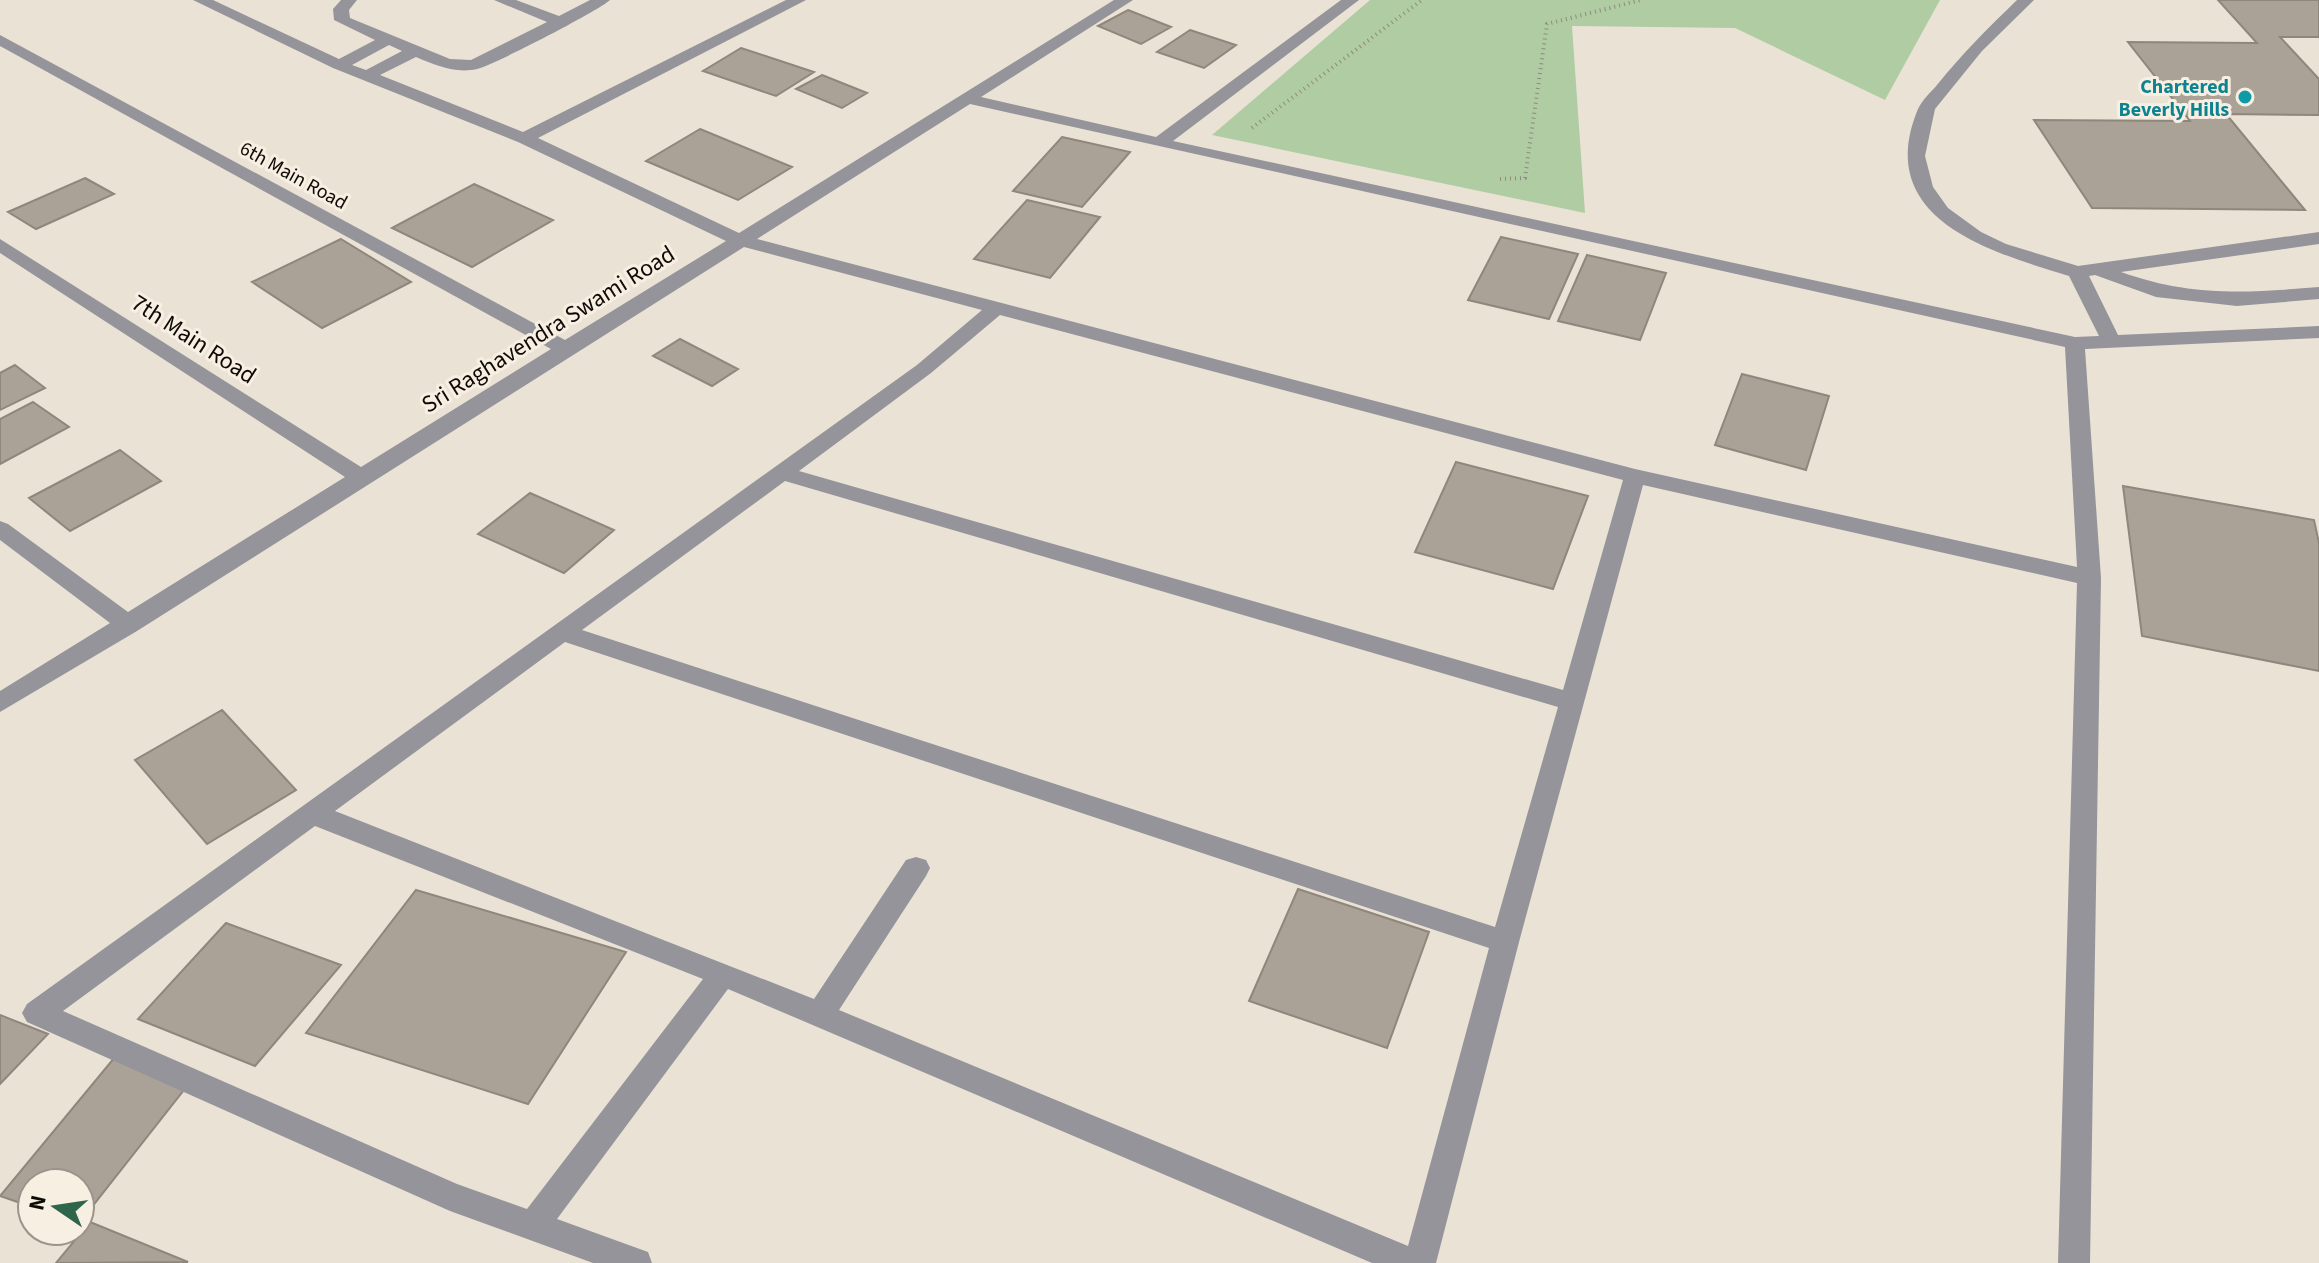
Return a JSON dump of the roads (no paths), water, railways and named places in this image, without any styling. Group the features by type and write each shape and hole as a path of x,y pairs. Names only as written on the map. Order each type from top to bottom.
{"street":[{"path":"201,0 339,65 524,138 740,240 1635,476 2089,578"},
{"path":"349,0 341,9 342,20 447,64 474,65 602,0"},
{"path":"502,0 562,22"},
{"path":"524,138 798,0"},
{"name":"Sri Raghavendra Swami Road","path":"0,703 1125,0"},
{"path":"1159,143 1351,0"},
{"path":"2026,0 1976,48 1927,108 1916,156 1924,187 1942,212 1974,236 1999,248 2156,291 2237,300 2319,293"},
{"path":"339,65 389,39"},
{"name":"6th Main Road","path":"0,40 566,349"},
{"path":"366,76 417,50"},
{"path":"968,99 2075,343 2319,332"},
{"path":"2087,271 2319,238"},
{"name":"7th Main Road","path":"0,245 359,476"},
{"path":"2087,271 2111,340"},
{"path":"636,1263 450,1196 37,1013 924,369 995,309"},
{"path":"2074,1263 2089,578 2075,343"},
{"path":"782,473 1572,702"},
{"path":"1420,1263 1505,942 1635,476"},
{"path":"0,529 129,625"},
{"path":"562,632 1505,942"},
{"path":"311,813 723,974 1410,1263"},
{"path":"820,1015 916,868"},
{"path":"534,1225 723,974"}],"place":[{"name":"Chartered Beverly Hills","path":"2245,97"}]}
